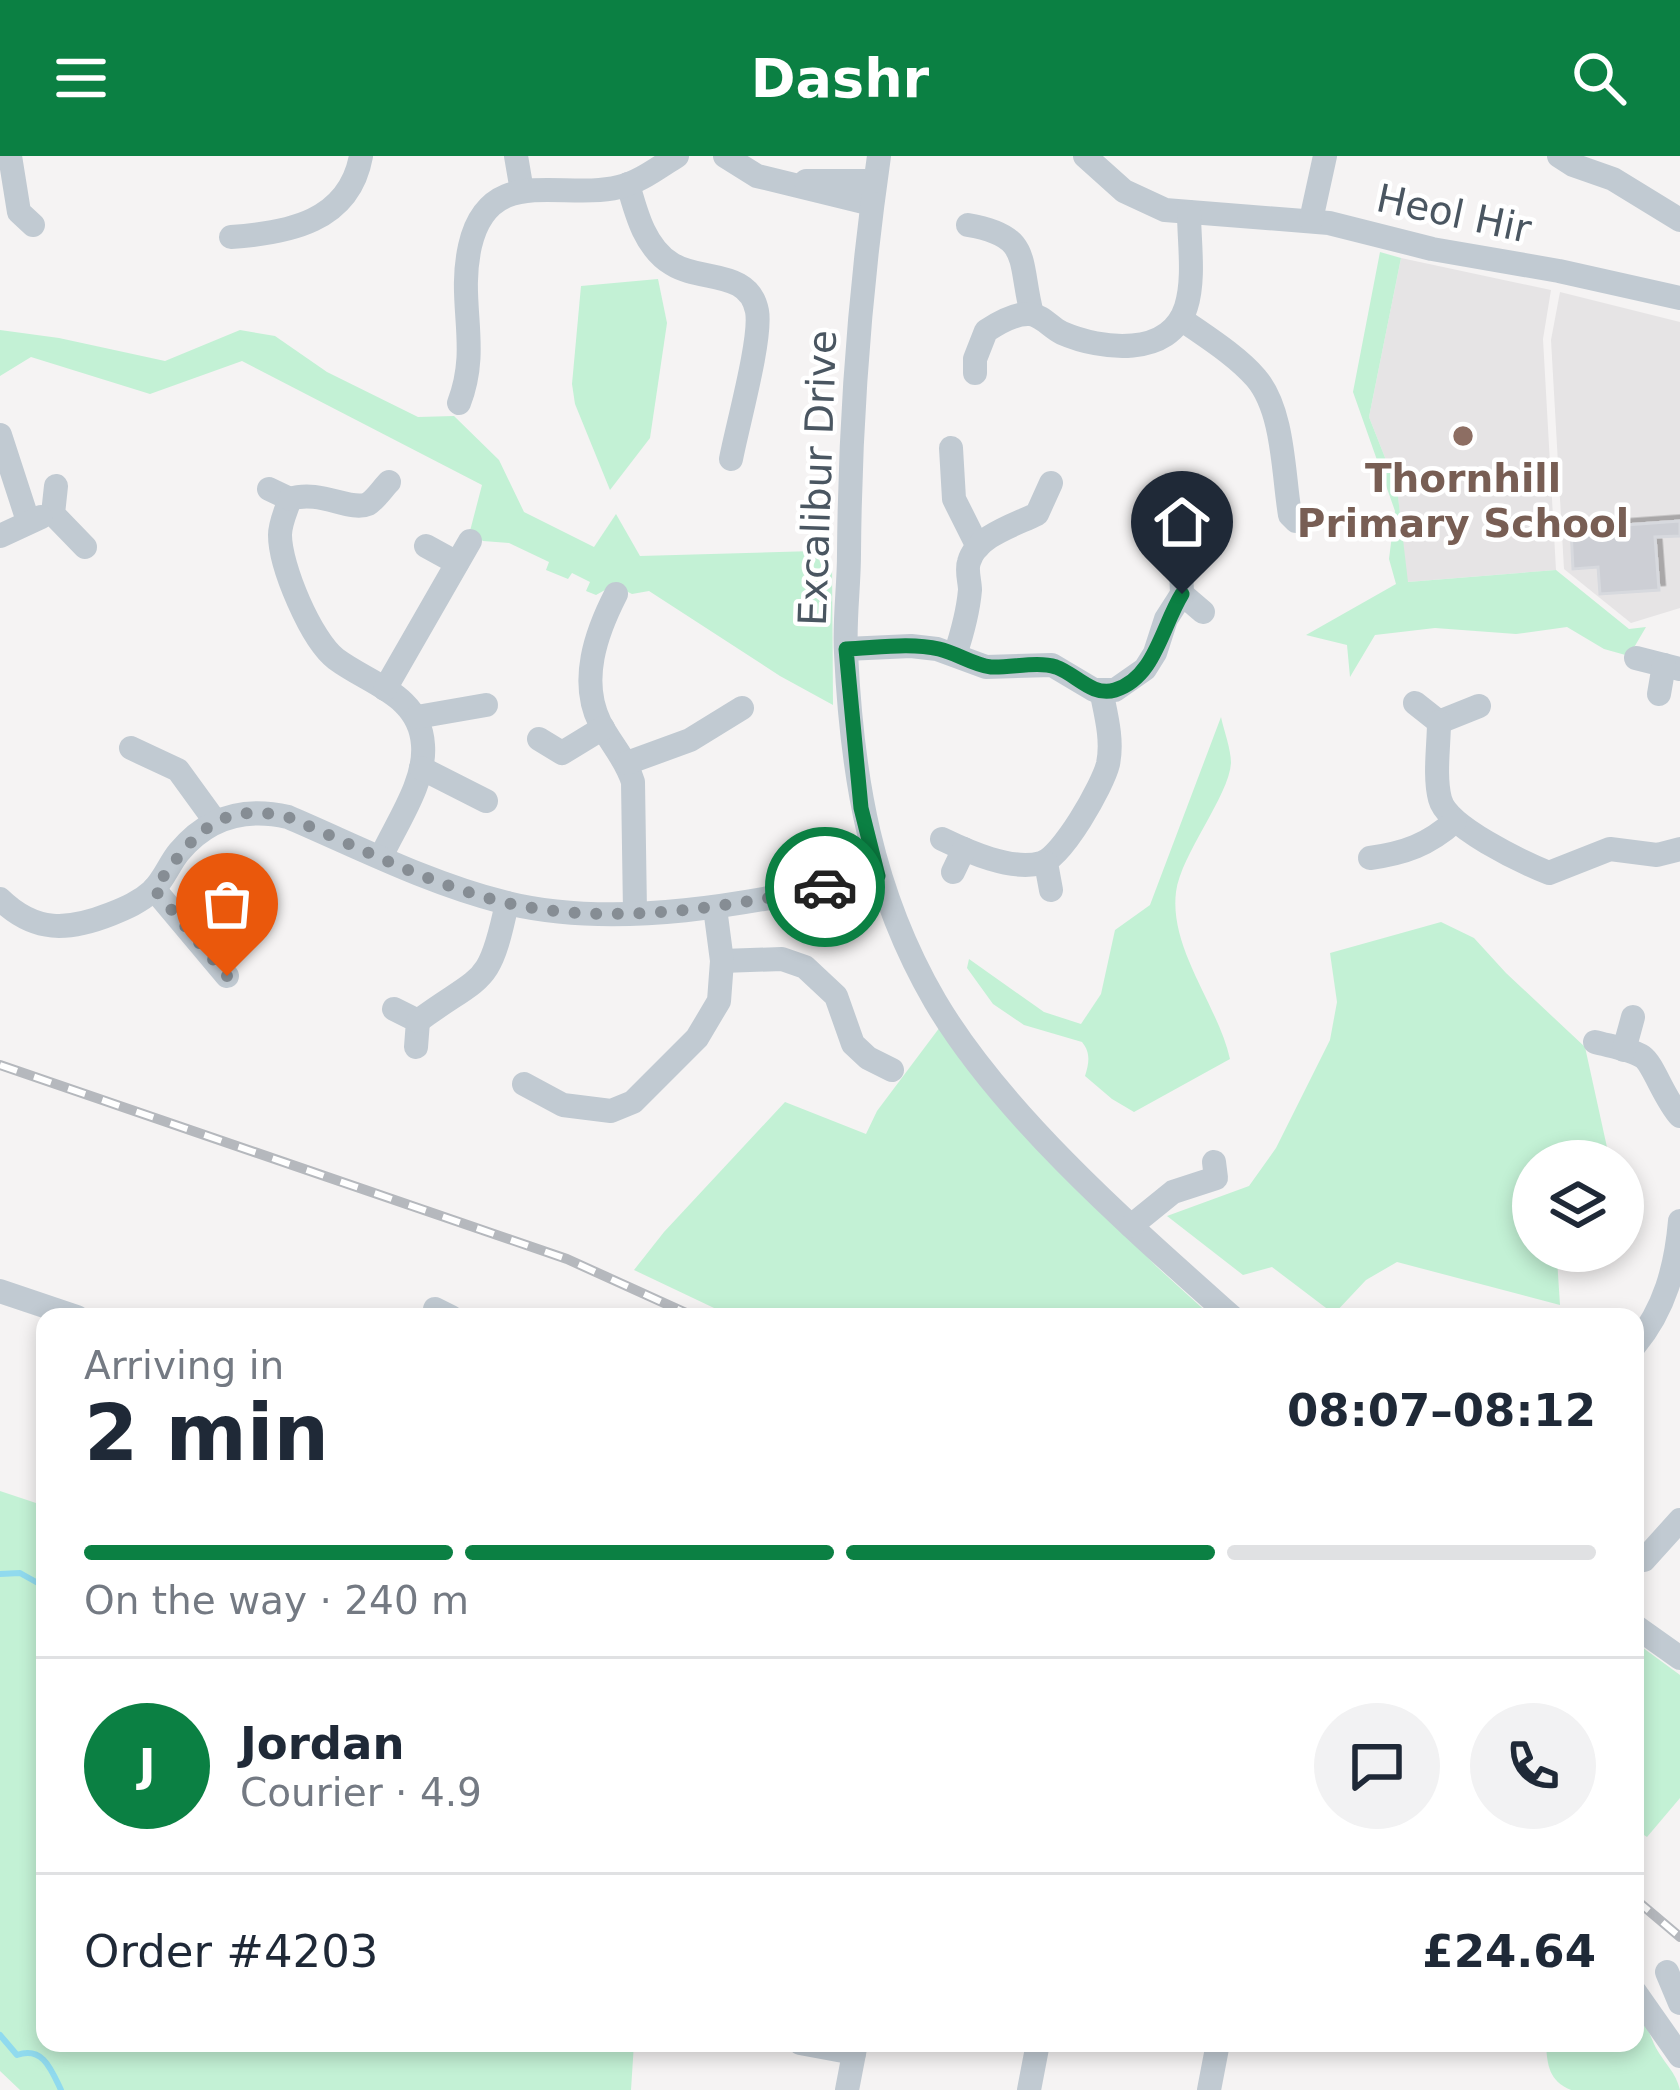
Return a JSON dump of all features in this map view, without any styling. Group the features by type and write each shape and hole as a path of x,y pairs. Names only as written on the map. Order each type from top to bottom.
{"street":[{"path":"10,156 19,212 33,225"},
{"path":"231,237 281,232 314,221 351,188 361,156"},
{"path":"516,156 522,191"},
{"path":"458,404 470,369 465,292 476,229 492,204 522,191 628,184 677,156"},
{"path":"724,156 757,176 809,191 875,180"},
{"name":"Heol Hir","path":"1085,156 1139,201 1165,210 1311,220 1680,298"},
{"path":"1311,220 1325,156"},
{"path":"1559,156 1613,178 1680,220"},
{"name":"Excalibur Drive","path":"875,180 860,304 846,649 861,808 878,876 935,1000 964,1044 1022,1113 1131,1226 1222,1308"},
{"path":"628,184 642,227 660,254 686,270 734,281 753,298 758,322 731,459"},
{"path":"975,373 975,358 986,331 1032,314 1072,337 1128,346 1150,343 1181,319 1189,295 1190,212"},
{"path":"968,225 997,230 1015,245 1032,314"},
{"path":"1181,319 1244,367 1263,388 1276,429 1290,514 1296,521"},
{"path":"7,432 40,517 85,547"},
{"path":"951,448 954,499 978,548"},
{"path":"381,857 421,768 418,717 405,702 336,659 319,642 282,558 280,494 308,494 355,506 368,503 389,482"},
{"path":"955,655 966,619 968,564 978,548 997,533 1042,525 1051,483"},
{"path":"0,536 40,517 56,486"},
{"path":"386,689 464,552 426,546"},
{"path":"846,649 911,646 986,667 1052,665 1094,690 1115,690 1145,669 1182,594 1181,568"},
{"path":"1182,594 1203,612"},
{"path":"602,606 591,682 597,718 627,763 635,810 635,912"},
{"path":"1636,658 1672,668 1659,694"},
{"path":"953,853 1046,863 1064,847 1107,768 1111,740 1102,690"},
{"path":"1415,703 1438,722 1440,801 1455,821 1549,873 1610,849 1657,855 1680,849"},
{"path":"418,717 486,705"},
{"path":"1438,722 1479,706"},
{"path":"627,763 732,723"},
{"path":"538,739 562,753 603,728"},
{"path":"157,760 168,736"},
{"path":"131,748 178,770 215,821"},
{"path":"421,768 486,801"},
{"path":"0,899 34,925 82,926 134,905 154,889 177,854 215,821 239,813 266,812 288,817 445,885 507,903 635,912 715,908 878,876"},
{"path":"1370,858 1404,854 1433,841 1455,821"},
{"path":"1046,863 1051,890"},
{"path":"154,889 227,976"},
{"path":"418,1021 485,974 496,954 507,903"},
{"path":"524,1084 563,1105 611,1111 626,1108 709,1023 719,1001 722,961 715,908"},
{"path":"208,952 233,938"},
{"path":"722,961 782,959 806,967 840,1005 853,1044 892,1070"},
{"path":"840,1005 858,977"},
{"path":"394,1009 418,1021"},
{"path":"1624,1051 1633,1017"},
{"path":"416,1047 418,1021"},
{"path":"1595,1042 1641,1055 1680,1116"},
{"path":"1131,1226 1173,1192 1216,1178 1214,1162"},
{"path":"1644,1335 1670,1282 1680,1221"},
{"path":"0,1292 49,1308"},
{"path":"1644,1560 1680,1520"},
{"path":"1644,1632 1680,1658"},
{"path":"1667,1972 1680,2003"},
{"path":"1644,2005 1680,2056"},
{"path":"847,2090 854,2052"},
{"path":"1029,2090 1036,2052"},
{"path":"1209,2090 1216,2052"}],"shaded area":[{"name":"Thornhill Primary School","path":"1401,258 1551,290 1543,339 1556,570 1407,582 1397,488 1369,417"},
{"name":"Thornhill Primary School","path":"1560,292 1680,322 1680,608 1631,623 1564,569 1551,340"}],"green space":[{"path":"1380,252 1401,258 1369,417 1397,488 1408,582 1556,570 1629,629 1646,627 1629,656 1604,649 1567,627 1516,634 1435,628 1375,635 1350,677 1347,645 1306,635 1396,584 1389,559 1395,511 1353,392"},
{"path":"658,279 667,323 650,438 610,490 575,404 572,384 581,286"},
{"path":"0,330 165,361 240,330 275,336 327,372 418,417 454,416 499,460 524,512 594,547 616,514 640,556 814,551 832,559 833,705 649,591 632,594 614,585 596,595 586,591 590,582 572,573 568,579 546,570 549,562 509,543 483,541 470,531 482,485 242,361 150,394 31,357 0,376"},
{"path":"1221,717 1231,763 1222,792 1186,860 1176,892 1176,913 1187,956 1230,1059 1134,1112 1085,1076 1088,1058 1082,1042 1024,1025 993,1004 967,968 969,959 1044,1012 1081,1024 1101,994 1115,930 1150,905"},
{"path":"1441,922 1474,938 1585,1047 1605,1140 1512,1140 1512,1272 1558,1272 1560,1305 1397,1262 1366,1280 1340,1308 1326,1308 1272,1267 1243,1275 1167,1216 1249,1186 1276,1148 1330,1040 1337,1002 1330,953"},
{"path":"943,1023 961,1061 1156,1266 1202,1308 714,1308 634,1270 785,1102 866,1134 877,1111"},
{"path":"0,1491 36,1503 36,2052 633,2052 631,2090 20,2090 0,2071"},
{"path":"1644,1649 1680,1675 1680,1798 1647,1837"},
{"path":"1644,2021 1680,2090 1571,2090 1558,2082 1547,2052 1644,2052"}],"building":[{"path":"1680,521 1680,536 1655,537 1659,590 1600,594 1598,567 1573,569 1571,529"}],"waterway":[{"path":"0,1574 20,1573 36,1582"},
{"path":"0,2035 17,2055 33,2054 45,2061 61,2090"}],"railway":[{"path":"0,1065 567,1259 675,1308"},
{"path":"1644,1907 1680,1937"}],"way so far":[{"path":"227,976 154,889 196,834 239,813 288,817 445,885 507,903 580,911 715,908 825,887"}],"place":[{"name":"Thornhill Primary School","path":"1463,436"}],"route":[{"path":"825,887 878,876 861,808 846,649 911,646 937,649 986,667 1052,665 1094,690 1115,690 1145,669 1182,594"}]}
